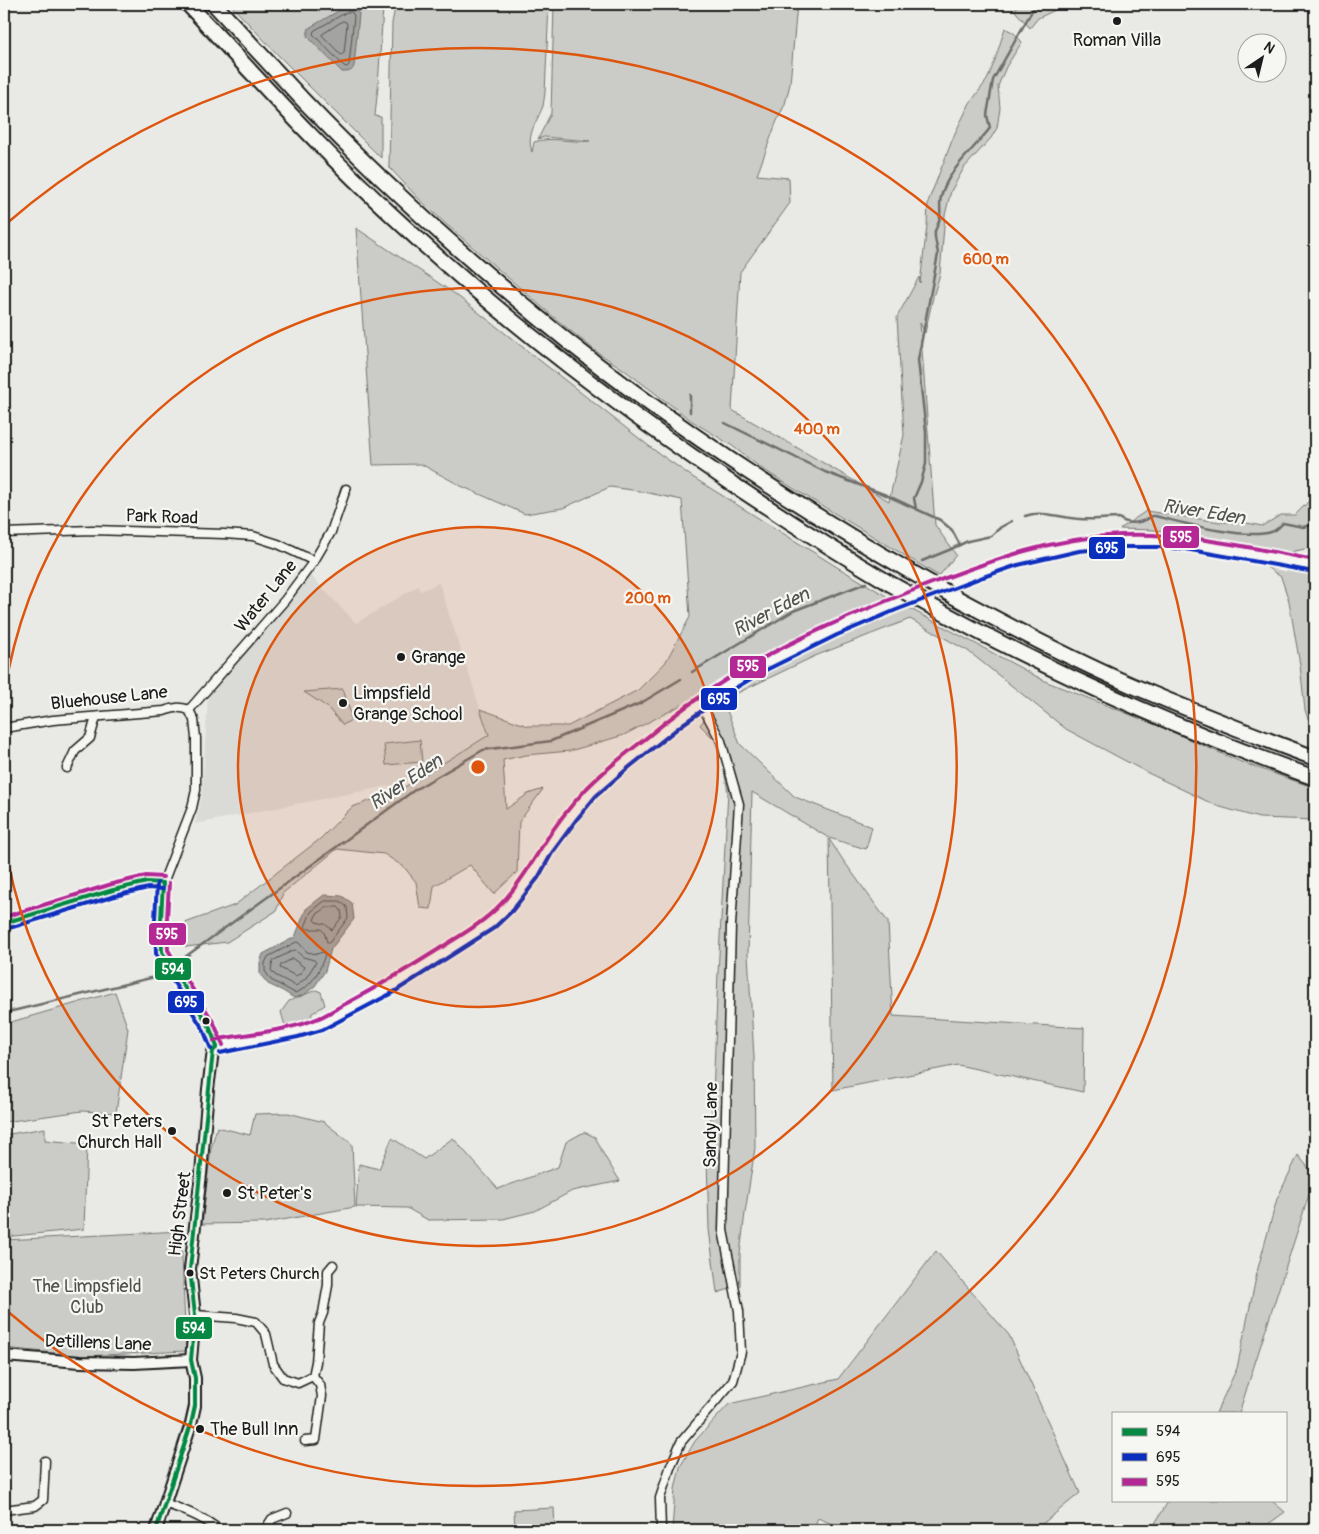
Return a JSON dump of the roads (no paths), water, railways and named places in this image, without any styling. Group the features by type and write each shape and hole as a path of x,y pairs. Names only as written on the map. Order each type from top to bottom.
{"highway":[{"path":"188,4 286,108 395,218 529,334 645,424 753,498 889,583 938,610 997,641 1114,697 1195,732 1315,778"},
{"path":"214,4 304,100 399,194 464,254 541,320 671,418 797,504 953,596 1056,649 1130,684 1224,724 1315,758"}],"main road":[{"path":"217,1047 297,1031 320,1024 391,987 491,924 533,874 572,815 592,792 623,764 679,719 729,684 834,629 981,571 1016,559 1078,545 1122,541 1158,541 1194,545 1315,566"},
{"name":"High Street","path":"156,1530 191,1424 195,1406 195,1378 191,1360 195,1315 190,1269 208,1089 213,1051 217,1047"},
{"name":"Detillens Lane","path":"4,1356 134,1364 191,1360"}],"street":[{"name":"Water Lane","path":"189,710 286,600 314,561 331,532 346,489"},
{"name":"Park Road","path":"4,533 92,530 253,536 278,544 314,561"},
{"name":"Sandy Lane","path":"661,1530 660,1498 681,1442 733,1381 741,1352 739,1311 723,1230 731,925 739,804 721,741 701,704"},
{"name":"Bluehouse Lane","path":"4,728 54,720 164,711 176,708 189,710 194,720 196,738 196,790 192,808 163,883 160,919 162,952 209,1026 217,1047"},
{"path":"68,768 74,751 90,738 96,717"},
{"path":"4,923 113,890 147,882 163,883"},
{"path":"305,1441 316,1440 322,1396 320,1386 313,1376 319,1323 328,1285 328,1271 333,1265"},
{"path":"195,1315 236,1318 256,1322 266,1334 273,1364 283,1378 298,1383 313,1376"},
{"path":"4,1510 35,1506 43,1500 45,1461"},
{"path":"164,1503 181,1509 219,1530"},
{"path":"265,1530 272,1519 287,1513"}],"water":[{"path":"347,6 355,8 359,14 354,66 349,71 342,72 307,36 309,28"},
{"path":"324,895 342,896 352,903 354,919 331,949 325,971 315,986 304,995 294,998 268,984 260,974 260,962 263,954 295,937 306,909"}],"waterway":[{"path":"916,509 914,498 926,464 926,432 918,360 938,254 935,231 940,218 940,199 949,177 990,128 987,115 993,80 1033,9 1042,4"},
{"path":"690,395 690,412"},
{"path":"725,423 825,472 886,495 940,520 952,530 960,545"},
{"name":"River Eden","path":"1025,516 1038,514 1080,519 1119,518 1131,523 1140,522 1155,516 1214,530 1246,534 1260,534 1273,531 1283,523 1303,527 1315,524"},
{"name":"River Eden","path":"922,561 968,541 991,536 1001,527 1012,521"},
{"name":"River Eden","path":"692,672 793,611 866,583"},
{"name":"River Eden","path":"174,965 416,789 483,750 551,741 641,703 681,679"},
{"name":"River Eden","path":"4,1013 159,976 165,971"}],"place":[{"name":"Roman Villa","path":"1117,21"},
{"name":"Grange","path":"401,657"},
{"name":"Limpsfield Grange School","path":"343,703"},
{"name":"St Peters Church Hall","path":"172,1131"},
{"name":"St Peter's","path":"227,1193"},
{"name":"St Peters Church","path":"190,1273"},
{"name":"The Bull Inn","path":"200,1429"}],"park label":[{"name":"The Limpsfield Club","path":"87,1296"}]}
